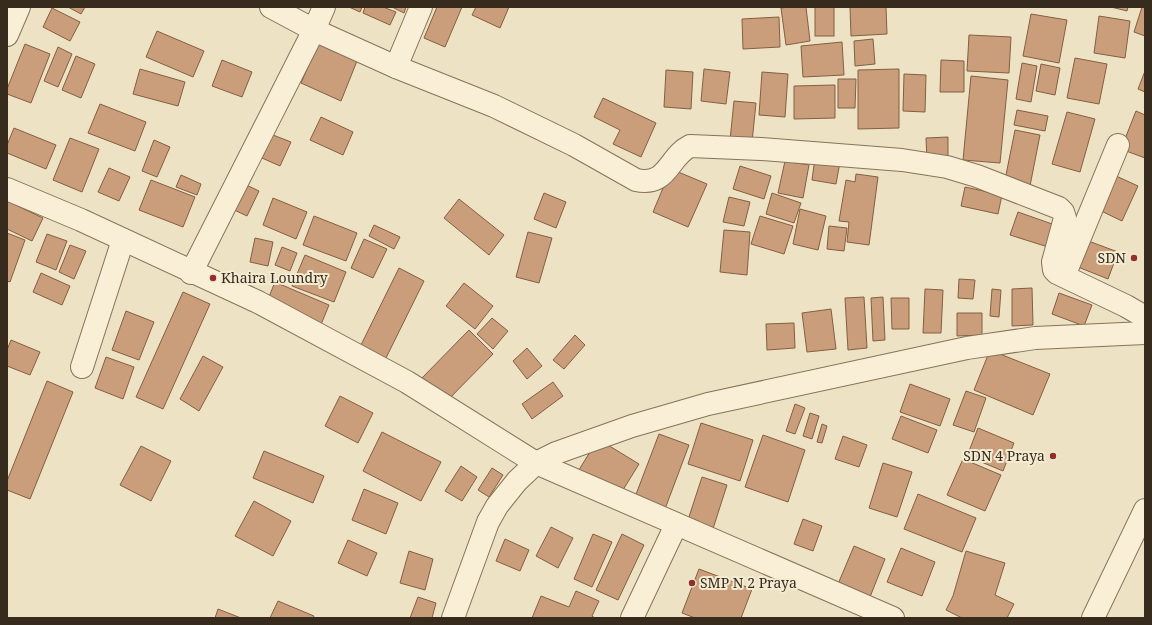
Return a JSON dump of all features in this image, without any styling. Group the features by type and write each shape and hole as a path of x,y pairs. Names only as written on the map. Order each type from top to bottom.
{"street":[{"path":"7,35 19,7"},
{"path":"271,7 314,30 396,67 494,106 574,145 636,180 647,182 663,175 678,155 690,146 761,148 902,160 947,167 977,176 1053,205 1063,212 1065,215 1064,223 1053,266 1055,272 1126,306 1145,318"},
{"path":"191,273 314,30 324,7"},
{"path":"396,67 421,7"},
{"path":"1064,276 1118,145"},
{"path":"7,189 81,220 191,273 258,302 407,382 536,463 893,618"},
{"path":"82,368 124,240"},
{"path":"453,618 488,522 517,480 536,463 556,453 632,426 708,404 967,348 1035,338 1145,333"},
{"path":"1092,618 1145,510"},
{"path":"632,618 676,524"}],"building":[{"path":"68,7 85,7 81,14"},
{"path":"349,7 362,7 360,12"},
{"path":"365,7 383,7 396,12 390,25 363,13"},
{"path":"392,7 406,7 404,13"},
{"path":"437,7 462,7 445,47 424,38"},
{"path":"476,7 509,7 500,28 472,15"},
{"path":"806,7 810,41 786,45 781,8"},
{"path":"815,7 834,7 834,36 815,36"},
{"path":"850,7 886,7 887,34 851,36"},
{"path":"1111,7 1128,7 1127,11"},
{"path":"1142,7 1145,7 1145,36 1134,32"},
{"path":"52,8 80,22 70,41 43,27"},
{"path":"1031,14 1067,20 1059,63 1023,56"},
{"path":"1099,16 1130,21 1125,58 1094,53"},
{"path":"779,17 780,47 743,49 742,19"},
{"path":"157,31 204,51 193,77 146,57"},
{"path":"969,35 1011,37 1009,73 967,71"},
{"path":"873,39 875,64 855,66 854,41"},
{"path":"842,42 844,75 803,77 801,46"},
{"path":"25,44 50,54 31,103 7,94 7,89"},
{"path":"318,44 357,61 341,101 301,83"},
{"path":"58,47 72,54 58,87 44,81"},
{"path":"76,56 95,64 81,98 62,90"},
{"path":"1075,58 1107,64 1099,104 1067,98"},
{"path":"222,60 252,72 242,97 212,86"},
{"path":"941,60 964,61 964,92 940,92"},
{"path":"1022,63 1037,66 1031,102 1016,99"},
{"path":"1041,64 1060,68 1055,95 1036,91"},
{"path":"140,69 185,82 178,106 133,94"},
{"path":"704,69 730,72 726,104 701,101"},
{"path":"899,69 899,128 858,129 858,70"},
{"path":"666,70 693,72 691,109 664,107"},
{"path":"1145,71 1145,92 1138,89"},
{"path":"762,72 788,74 785,117 759,115"},
{"path":"904,74 926,75 925,112 903,111"},
{"path":"971,76 1008,80 1000,163 963,160"},
{"path":"838,79 856,79 855,108 838,108"},
{"path":"835,85 835,118 794,119 794,86"},
{"path":"603,98 656,123 641,157 613,144 620,130 594,117"},
{"path":"734,101 756,103 752,142 730,140"},
{"path":"100,104 146,122 135,151 88,133"},
{"path":"1017,110 1048,116 1045,131 1014,125"},
{"path":"1136,111 1145,115 1145,158 1121,149"},
{"path":"1067,112 1095,119 1080,172 1052,164"},
{"path":"321,117 353,132 343,155 310,140"},
{"path":"14,128 56,145 46,169 7,153 7,145"},
{"path":"1015,130 1040,135 1029,191 1004,185"},
{"path":"273,135 291,142 280,166 262,158"},
{"path":"948,137 948,160 927,161 926,138"},
{"path":"70,138 99,149 82,192 53,180"},
{"path":"154,140 170,147 157,177 142,171"},
{"path":"815,158 840,162 836,184 812,180"},
{"path":"785,161 809,165 803,198 778,193"},
{"path":"740,166 771,176 764,199 733,189"},
{"path":"109,168 130,177 119,201 98,192"},
{"path":"671,169 707,184 688,227 653,212"},
{"path":"856,174 878,177 869,245 847,242 849,222 839,221 846,180 855,182"},
{"path":"181,175 201,184 197,195 176,187"},
{"path":"1114,175 1138,186 1122,221 1097,209"},
{"path":"151,180 195,197 183,227 139,210"},
{"path":"240,182 259,191 247,216 228,207"},
{"path":"965,187 1002,195 998,214 961,206"},
{"path":"544,193 566,202 556,228 534,219"},
{"path":"772,193 801,203 794,223 766,214"},
{"path":"729,197 750,202 744,226 723,222"},
{"path":"273,198 307,212 296,239 263,225"},
{"path":"459,199 504,235 489,255 444,218"},
{"path":"7,201 43,218 32,241 7,229"},
{"path":"800,209 826,216 818,250 793,244"},
{"path":"1018,212 1055,225 1048,247 1010,235"},
{"path":"314,216 357,233 346,261 303,245"},
{"path":"760,216 793,226 784,254 751,244"},
{"path":"374,225 400,237 394,249 369,236"},
{"path":"829,226 847,228 844,251 827,249"},
{"path":"724,230 750,232 747,275 720,272"},
{"path":"528,232 552,238 539,283 516,277"},
{"path":"7,233 25,240 10,282 7,281"},
{"path":"47,234 67,241 56,270 36,262"},
{"path":"255,238 273,242 268,266 250,262"},
{"path":"364,239 387,249 373,278 351,268"},
{"path":"1083,239 1118,252 1108,279 1073,265"},
{"path":"70,245 86,251 74,279 59,272"},
{"path":"282,247 297,253 290,271 275,265"},
{"path":"305,255 346,272 334,302 292,286"},
{"path":"399,268 424,281 383,364 358,351"},
{"path":"41,273 70,286 62,305 33,292"},
{"path":"959,279 975,280 973,299 958,298"},
{"path":"275,282 329,305 320,327 266,304"},
{"path":"464,283 493,306 475,329 446,306"},
{"path":"1032,288 1033,325 1012,326 1012,289"},
{"path":"925,289 943,290 941,333 923,333"},
{"path":"992,289 1001,290 999,317 990,316"},
{"path":"183,292 210,304 163,409 136,397"},
{"path":"1059,293 1092,305 1084,326 1052,314"},
{"path":"864,297 867,348 848,350 845,298"},
{"path":"883,297 885,340 873,341 871,298"},
{"path":"891,298 909,298 909,329 892,329"},
{"path":"831,309 836,349 807,352 802,313"},
{"path":"126,311 154,322 139,360 112,350"},
{"path":"957,313 982,313 982,335 957,336"},
{"path":"492,318 508,331 493,349 477,334"},
{"path":"794,323 795,348 767,350 766,324"},
{"path":"469,330 493,354 444,404 420,380"},
{"path":"575,335 585,345 564,369 553,360"},
{"path":"11,340 40,352 30,375 7,366 7,350"},
{"path":"527,348 542,366 527,379 513,361"},
{"path":"990,350 1050,374 1033,415 974,390"},
{"path":"203,356 223,367 199,411 180,399"},
{"path":"106,357 134,367 123,399 95,388"},
{"path":"47,381 73,392 30,499 7,490 7,481"},
{"path":"553,382 563,396 532,419 522,404"},
{"path":"910,384 950,399 940,426 900,412"},
{"path":"966,391 986,398 974,432 953,425"},
{"path":"340,396 373,413 358,443 325,426"},
{"path":"795,404 805,408 795,434 786,431"},
{"path":"810,413 819,416 812,439 803,436"},
{"path":"901,416 937,430 928,453 892,439"},
{"path":"701,423 753,440 740,481 688,464"},
{"path":"822,424 827,426 822,443 817,442"},
{"path":"978,428 1014,443 1003,471 967,456"},
{"path":"382,432 441,462 421,501 363,471"},
{"path":"659,434 689,445 665,509 635,497"},
{"path":"763,435 805,450 788,502 745,487"},
{"path":"843,436 867,445 859,467 835,459"},
{"path":"598,439 639,464 618,498 577,473"},
{"path":"141,446 171,461 151,501 120,485"},
{"path":"264,451 324,476 313,503 253,478"},
{"path":"963,459 1001,475 985,511 947,495"},
{"path":"883,463 912,472 897,517 869,508"},
{"path":"461,466 477,477 462,501 445,491"},
{"path":"492,468 503,475 489,497 478,490"},
{"path":"702,477 727,485 711,535 686,526"},
{"path":"364,489 398,503 386,534 352,520"},
{"path":"918,494 976,518 962,552 904,529"},
{"path":"254,501 291,521 273,556 235,536"},
{"path":"803,519 822,526 813,551 794,544"},
{"path":"551,527 573,538 558,568 536,556"},
{"path":"593,534 612,542 592,587 574,579"},
{"path":"622,534 644,545 618,600 596,590"},
{"path":"505,539 529,550 520,571 496,561"},
{"path":"348,540 377,553 367,576 338,563"},
{"path":"854,546 885,559 870,597 838,584"},
{"path":"901,548 935,562 922,596 887,582"},
{"path":"409,551 433,559 425,590 400,583"},
{"path":"966,551 1005,563 995,595 1014,604 1007,618 962,618 946,610 953,596"},
{"path":"699,569 752,589 741,618 695,618 682,613"},
{"path":"576,591 599,601 592,616 595,618 532,618 541,596 569,607"},
{"path":"418,597 436,603 432,618 410,618"},
{"path":"278,601 314,616 313,618 270,618"},
{"path":"218,609 241,618 215,618"}],"place":[{"name":"SDN","path":"1134,258"},
{"name":"Khaira Loundry","path":"213,278"},
{"name":"SDN 4 Praya","path":"1053,456"},
{"name":"SMP N 2 Praya","path":"692,583"}]}
